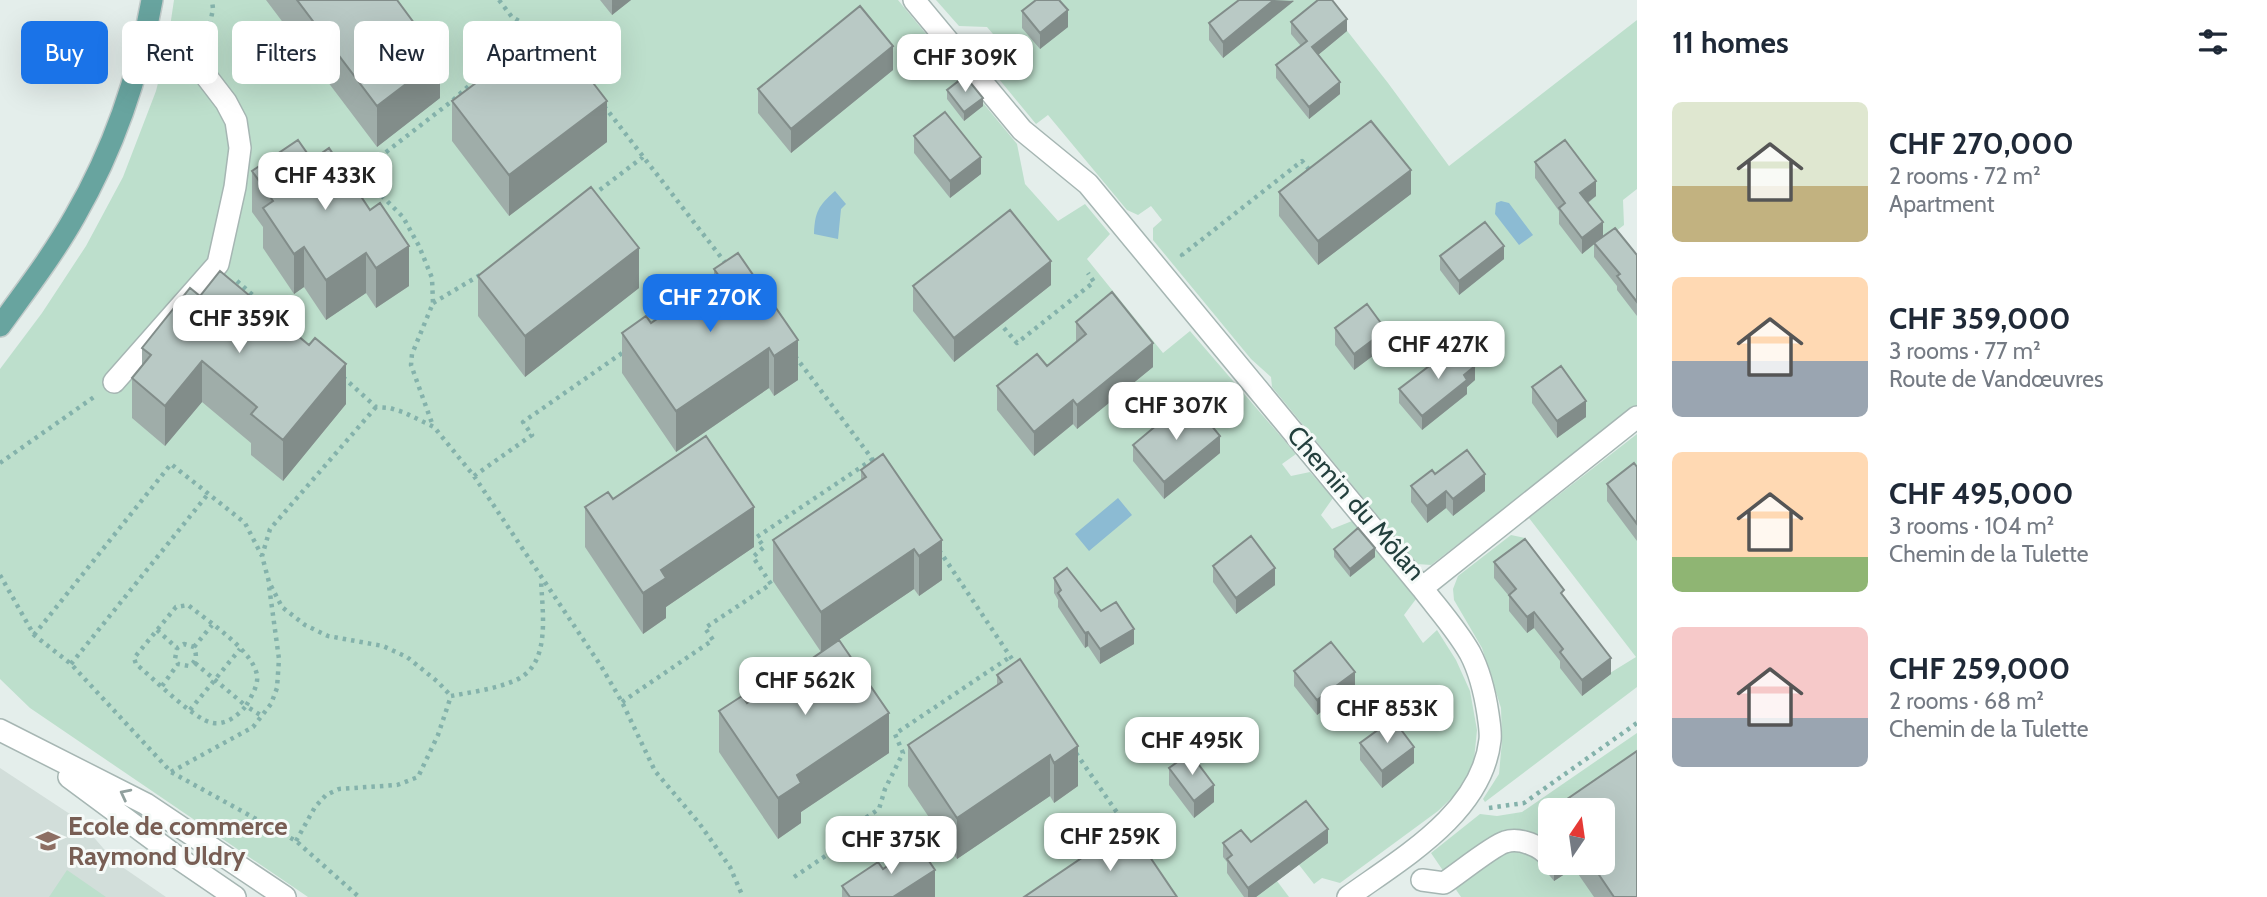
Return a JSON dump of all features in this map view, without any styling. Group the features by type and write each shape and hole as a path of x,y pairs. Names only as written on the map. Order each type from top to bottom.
{"main road":[{"path":"148,21 152,0"},
{"path":"0,327 75,215 120,117 130,84"}],"street":[{"name":"Chemin du Môlan","path":"914,0 1022,130 1088,184 1422,588 1637,417"},
{"path":"114,382 218,264 235,187 240,149 236,121 212,84"},
{"path":"1348,897 1406,856 1444,824 1466,801 1484,770 1491,738 1485,696 1470,654 1422,588"},
{"path":"0,722 21,741 234,897"},
{"path":"0,730 146,804 285,897"},
{"path":"1406,856 1427,888 1444,883 1506,841 1528,843 1538,848"}],"path":[{"path":"211,21 212,0"},
{"path":"499,0 512,17 519,21"},
{"path":"359,173 472,84"},
{"path":"602,104 735,274"},
{"path":"592,197 643,157"},
{"path":"1187,262 1182,255 1302,161 1317,180"},
{"path":"333,169 359,173 403,217 432,278 433,303 412,354 411,365 434,427 474,476 601,666 622,702 655,771 699,823 730,867 743,897"},
{"path":"218,264 297,335"},
{"path":"433,303 487,271"},
{"path":"1004,328 1017,343 1094,282 1088,274"},
{"path":"474,476 532,435 523,422 634,344"},
{"path":"794,354 881,470"},
{"path":"337,371 376,407 390,408 434,427"},
{"path":"0,463 114,382"},
{"path":"262,556 270,529 376,407"},
{"path":"622,702 713,640 705,628 771,584 753,557 764,547 757,537 873,459"},
{"path":"34,635 171,464 245,523 262,556 269,582 279,659 279,673 271,704 253,727 171,772"},
{"path":"71,664 208,494"},
{"path":"939,549 1018,668"},
{"path":"0,575 34,635 71,664 171,772 296,841 359,897"},
{"path":"451,696 516,680 529,670 538,655 542,637 541,579"},
{"path":"269,582 282,607 305,625 328,636 383,646 407,657 451,696"},
{"path":"188,605 212,625 247,654 257,671 257,681 246,706 237,716 214,723 197,716 136,664 134,658 176,607 188,605"},
{"path":"194,647 212,625"},
{"path":"157,631 177,648"},
{"path":"184,644 194,647 197,655 195,663 189,666 178,664 175,659 177,648 184,644"},
{"path":"190,710 240,649"},
{"path":"794,877 848,841 843,833 879,809 885,789 903,753 895,734 1010,657"},
{"path":"195,663 262,716"},
{"path":"162,686 178,664"},
{"path":"296,841 315,807 326,795 339,789 397,785 418,777 438,735 451,696"},
{"path":"1466,801 1492,809 1524,803 1637,723"},
{"path":"1072,747 1133,837"}],"shaded area":[{"name":"Ecole de commerce Raymond Uldry","path":"0,768 79,820 115,862 166,897 0,897"}],"green space":[{"path":"174,0 898,0 1017,144 1025,184 1058,221 1085,204 1110,234 1087,259 1163,353 1190,331 1296,454 1282,464 1291,476 1310,472 1333,498 1321,515 1332,529 1352,521 1416,599 1404,615 1423,643 1437,630 1456,660 1470,691 1477,730 1474,760 1461,789 1438,811 1340,883 1322,878 1314,884 1296,861 1274,877 1289,897 308,897 30,708 0,679 0,369 42,313 86,246 123,177 158,84 218,84 218,21 171,21"},
{"path":"936,0 1323,0 1449,166 1637,20 1637,189 1623,200 1624,225 1611,235 1637,269 1637,406 1431,565 1417,564 1272,387 1271,377 1251,359 1153,240 1153,228 1162,220 1151,206 1138,215 1127,210 1048,115 1036,124 980,56 999,41 987,27 959,26"},
{"path":"1637,434 1637,687 1485,802 1483,799 1499,774 1501,708 1482,648 1454,600 1453,589 1458,576 1511,535 1525,538 1533,548 1522,557 1610,673 1636,657 1529,518"},
{"path":"1637,733 1637,897 1461,897 1431,853 1480,814 1497,816 1522,812 1538,801 1538,875 1615,875 1615,798 1542,798"},
{"path":"67,870 106,897 49,897"}],"water":[{"path":"835,191 846,204 841,209 838,239 814,234 818,210"},
{"path":"1496,203 1509,203 1533,235 1519,245 1495,214"},
{"path":"1118,498 1132,515 1089,551 1075,534"}],"building":[{"path":"297,0 397,0 413,21 354,21 354,76 340,57 340,21 313,21"},
{"path":"1036,0 1059,0 1068,10 1040,33 1022,11"},
{"path":"1239,0 1274,0 1223,42 1209,23"},
{"path":"1318,0 1332,0 1347,19 1312,47 1340,82 1309,107 1276,65 1307,41 1291,22"},
{"path":"860,6 893,46 791,129 758,89"},
{"path":"965,76 983,98 964,112 947,90"},
{"path":"360,84 406,84 377,106"},
{"path":"475,84 594,84 607,101 509,175 452,101"},
{"path":"945,112 981,157 950,181 914,136"},
{"path":"1371,121 1411,170 1318,241 1279,192"},
{"path":"298,140 312,160 329,148 370,210 380,203 409,246 376,268 366,253 326,280 304,247 294,254 263,208 273,201 252,171"},
{"path":"1565,140 1596,181 1580,193 1603,222 1582,238 1559,208 1565,203 1535,162"},
{"path":"591,187 639,248 525,336 478,276"},
{"path":"1010,210 1051,261 954,338 913,286"},
{"path":"1485,222 1504,246 1459,281 1440,256"},
{"path":"1615,228 1637,255 1637,302 1617,276 1620,274 1594,243"},
{"path":"738,253 798,340 774,356 769,348 676,411 622,333 646,316 651,323 719,276 714,269"},
{"path":"220,271 309,345 315,338 346,364 283,440 251,414 257,407 202,361 165,406 132,378 151,355 142,348 190,288 200,296"},
{"path":"1112,292 1153,343 1077,405 1073,400 1034,432 997,386 1037,354 1047,366 1086,334 1076,322"},
{"path":"1367,304 1386,330 1354,354 1335,328"},
{"path":"1460,347 1475,366 1464,375 1467,380 1422,416 1399,389 1445,354 1448,356"},
{"path":"1561,366 1586,401 1557,421 1532,387"},
{"path":"1194,404 1220,436 1164,482 1133,445 1170,414 1175,420"},
{"path":"706,436 754,507 661,570 666,578 643,593 585,507 608,492 613,499"},
{"path":"1467,450 1485,474 1453,499 1446,491 1427,506 1411,486 1432,470 1435,474"},
{"path":"883,454 942,540 919,556 914,549 821,612 773,540 866,477 861,470"},
{"path":"1634,463 1637,467 1637,524 1607,484"},
{"path":"1358,528 1375,548 1350,569 1334,549"},
{"path":"1251,536 1275,568 1236,598 1213,566"},
{"path":"1525,539 1564,590 1561,593 1611,658 1582,680 1560,652 1563,649 1534,612 1527,617 1509,595 1516,589 1494,562"},
{"path":"1067,568 1101,611 1116,602 1134,629 1100,649 1088,632 1085,633 1058,593 1061,590 1054,578"},
{"path":"839,640 889,713 797,775 801,783 778,798 719,711 742,696 747,703"},
{"path":"1331,642 1355,672 1317,700 1294,671"},
{"path":"1020,659 1078,746 1054,763 1050,755 957,818 908,745 1002,682 997,675"},
{"path":"1393,719 1414,747 1382,771 1360,743"},
{"path":"1637,751 1637,897 1614,897 1599,875 1615,875 1615,798 1569,798"},
{"path":"1190,753 1214,785 1194,801 1169,768"},
{"path":"1306,801 1328,829 1248,888 1227,859 1232,855 1223,843 1241,830 1251,842"},
{"path":"1129,826 1177,897 1024,897"},
{"path":"918,845 935,870 893,897 850,897 842,886 878,862 883,869"}],"place":[{"name":"Ecole de commerce Raymond Uldry","path":"48,841"}]}
